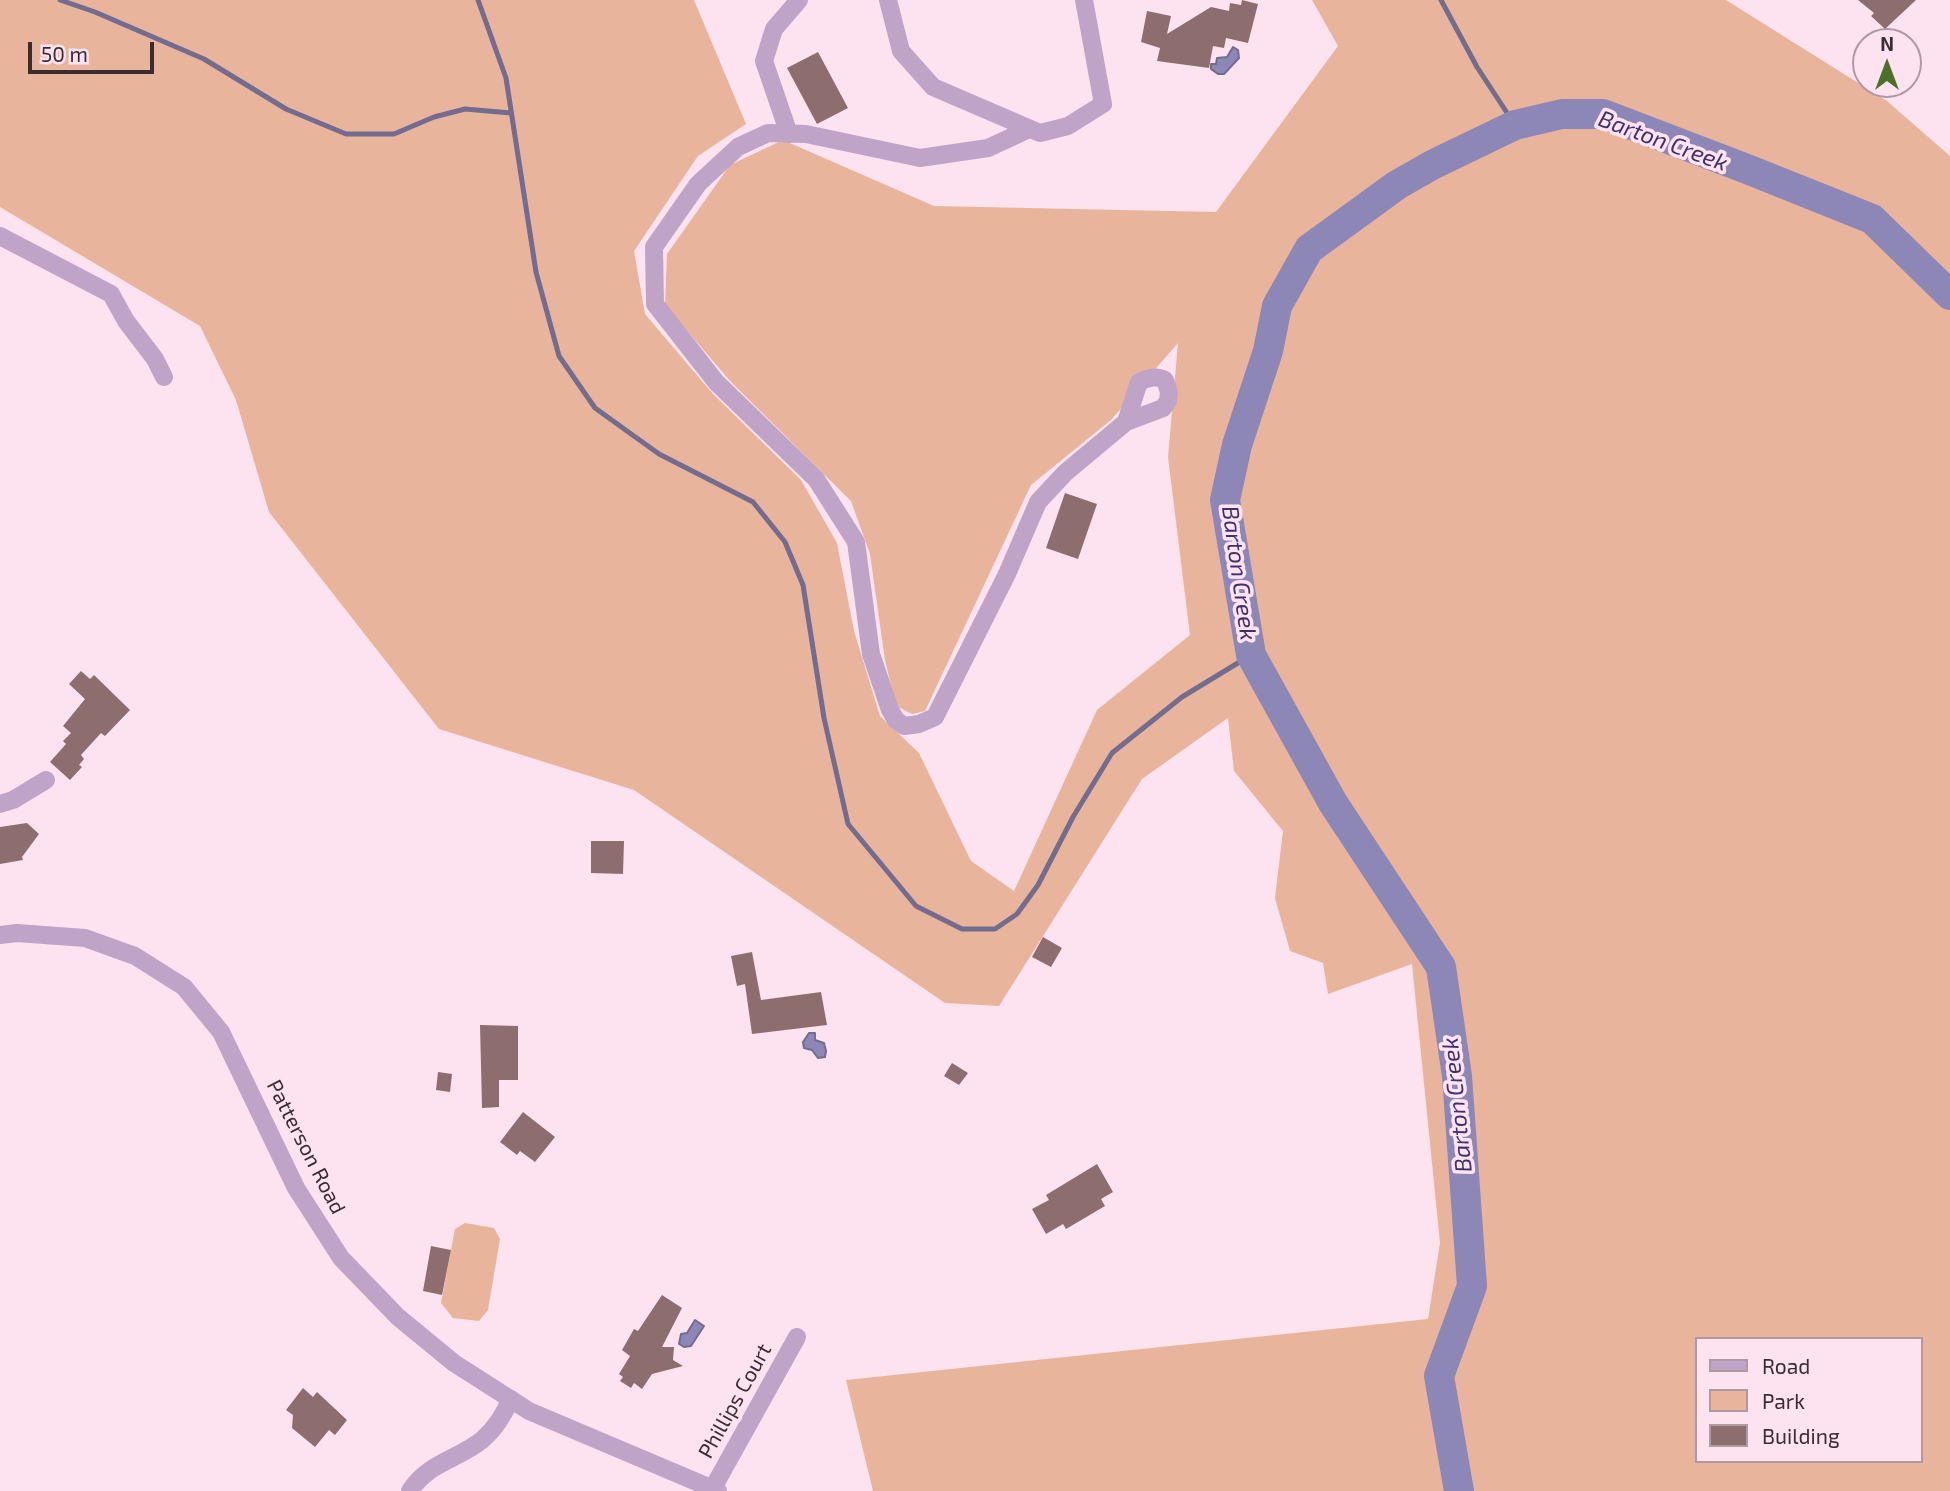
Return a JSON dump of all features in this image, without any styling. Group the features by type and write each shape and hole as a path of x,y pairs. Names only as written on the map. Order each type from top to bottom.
{"street":[{"path":"789,134 764,61 774,29 799,0"},
{"path":"888,0 901,51 933,87 1040,133 1068,126 1103,104 1084,0"},
{"path":"1029,129 988,148 920,158 806,134 768,133 738,147 698,184 654,247 655,304 716,382 816,479 856,542 870,654 890,710 904,726 919,724 935,717 1007,574 1038,502 1065,473 1126,422"},
{"path":"0,236 111,294 125,321 155,359 164,377"},
{"path":"0,804 13,800 46,780"},
{"name":"Patterson Road","path":"0,935 17,933 85,938 135,956 184,987 221,1032 296,1188 345,1264 398,1317 454,1363 529,1411 715,1489"},
{"name":"Phillips Court","path":"715,1489 797,1337"},
{"path":"410,1491 422,1475 481,1441 501,1422 511,1399"}],"green space":[{"path":"0,0 694,0 746,124 698,156 634,251 645,314 713,394 801,480 837,543 854,631 880,716 919,753 971,861 1014,891 1097,710 1190,635 1168,457 1178,343 1111,420 1031,485 925,711 912,714 896,706 885,660 870,554 851,501 731,382 665,305 667,254 730,165 783,140 934,206 1216,212 1338,46 1312,0 1726,0 1852,79 1852,98 1882,98 1887,101 1950,156 1950,1491 873,1491 846,1380 1428,1319 1440,1243 1412,964 1328,994 1323,963 1290,951 1275,898 1283,831 1234,771 1228,718 1142,779 999,1006 945,1003 634,790 439,729 269,512 236,400 200,326 0,207"},
{"path":"465,1223 494,1228 500,1239 488,1310 479,1321 453,1318 441,1303 455,1229"}],"shaded area":[{"path":"1233,47 1238,50 1239,58 1224,74 1218,74 1211,69 1211,64 1216,64 1217,58 1227,57"},
{"path":"809,1033 815,1033 815,1040 824,1043 825,1057 818,1058 812,1050 804,1048 803,1042"},
{"path":"695,1320 704,1326 691,1346 684,1347 679,1344 681,1334 687,1333"}],"building":[{"path":"1242,0 1258,4 1248,43 1226,38 1224,48 1213,46 1209,68 1157,61 1160,48 1141,42 1147,11 1171,16 1167,34 1211,7 1229,11 1230,3 1241,5"},
{"path":"1858,0 1916,0 1886,28 1871,16 1874,13"},
{"path":"818,52 848,108 817,124 787,68"},
{"path":"1065,493 1097,504 1078,559 1046,548"},
{"path":"81,671 90,679 94,675 130,710 105,736 101,733 81,755 84,759 79,765 82,767 70,780 50,762 66,744 63,741 71,733 63,726 85,699 69,684"},
{"path":"27,823 39,834 22,857 23,860 0,864 0,827"},
{"path":"591,841 624,841 623,874 591,873"},
{"path":"1043,937 1062,948 1051,967 1032,957"},
{"path":"752,952 761,1000 821,992 827,1025 752,1034 745,984 737,986 731,956"},
{"path":"480,1025 518,1026 518,1080 499,1080 499,1107 482,1108"},
{"path":"952,1063 968,1073 959,1085 944,1076"},
{"path":"438,1072 452,1074 450,1092 436,1090"},
{"path":"523,1112 555,1137 535,1162 520,1151 517,1155 500,1142"},
{"path":"1097,1164 1113,1192 1101,1199 1105,1206 1066,1229 1063,1224 1046,1234 1032,1209 1049,1200 1046,1195"},
{"path":"431,1246 451,1250 442,1295 423,1291"},
{"path":"662,1295 682,1308 662,1347 674,1347 673,1360 683,1366 652,1374 642,1389 634,1383 631,1388 620,1381 623,1377 619,1374 630,1356 622,1350 634,1329 638,1331"},
{"path":"303,1388 313,1397 317,1392 347,1420 335,1435 329,1430 315,1447 292,1428 293,1415 286,1410"}],"waterway":[{"path":"60,0 95,12 204,59 286,109 346,134 394,134 434,117 465,109 511,113"},
{"path":"478,0 506,78 536,272 559,356 595,408 659,454 753,502 785,542 803,585 824,718 848,824 916,906 962,929 995,929 1017,914 1038,885 1073,817 1112,753 1182,697 1251,655"},
{"path":"1441,0 1477,67 1515,125"},
{"name":"Barton Creek","path":"1459,1491 1439,1376 1472,1286 1457,1076 1441,967 1333,803 1251,655 1225,500 1237,445 1268,351 1277,306 1309,249 1397,185 1515,125 1562,114 1603,114 1872,219 1950,295"}]}
